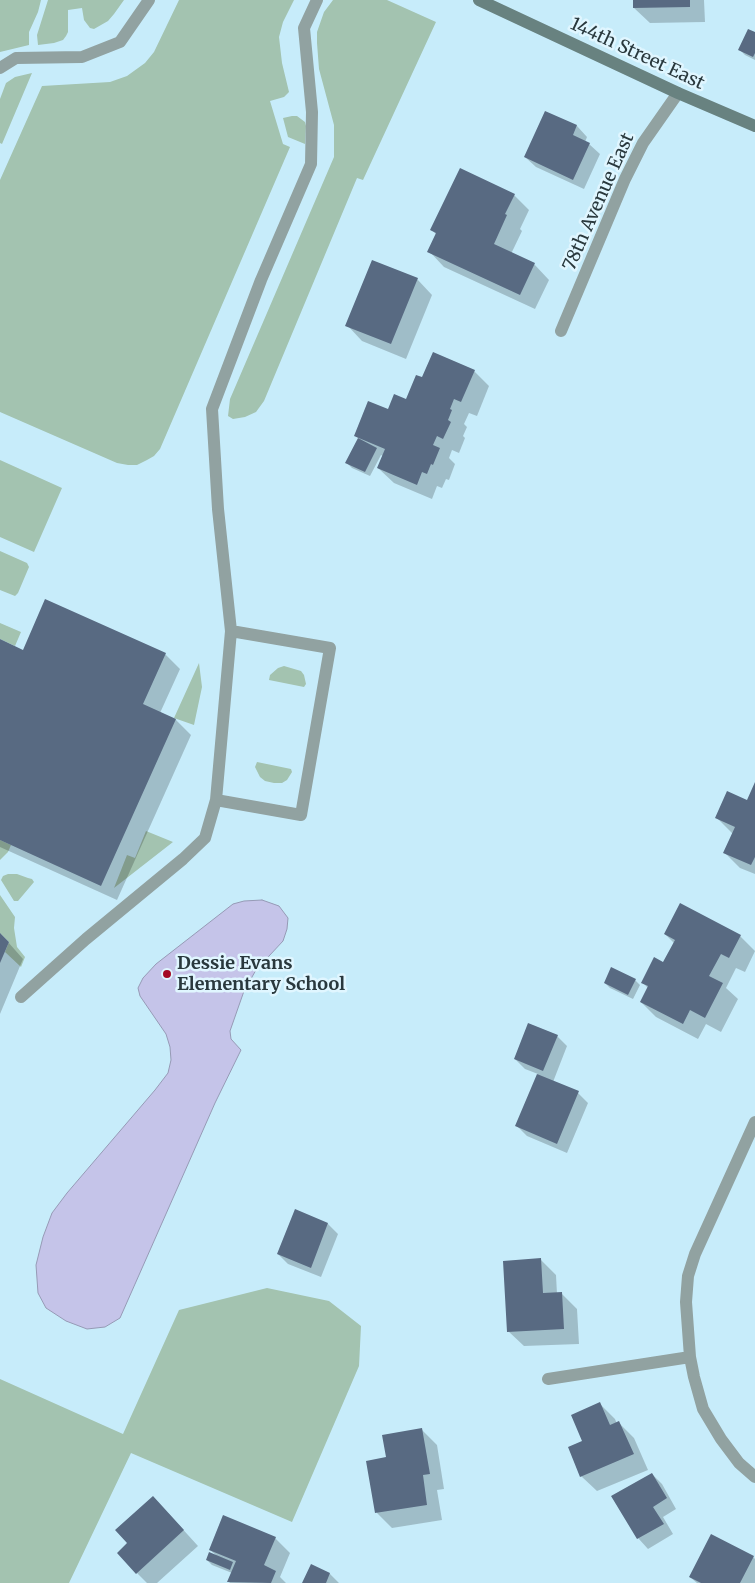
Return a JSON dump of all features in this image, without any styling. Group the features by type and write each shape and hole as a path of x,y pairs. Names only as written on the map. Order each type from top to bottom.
{"street":[{"path":"0,68 16,58 82,57 120,42 146,7 149,0"},
{"path":"21,997 86,939 183,859 205,838 216,800 231,631 218,509 212,410 261,280 310,164 312,112 304,28 317,0"},
{"name":"144th Street East","path":"479,0 678,93 755,126"},
{"name":"78th Avenue East","path":"561,331 621,188 643,143 678,93"},
{"path":"216,800 301,815 330,648 231,631"},
{"path":"755,1122 695,1254 688,1276 686,1302 690,1357 703,1410 739,1463 755,1477"},
{"path":"548,1380 690,1357"}],"green space":[{"path":"0,0 41,0 29,32 29,45 0,52"},
{"path":"48,0 124,0 108,21 94,29 90,28 84,20 82,8 68,10 68,32 63,40 38,45 37,35"},
{"path":"179,0 294,0 283,22 279,37 282,63 289,92 284,97 270,101 283,144 290,147 160,449 154,456 137,465 128,465 117,463 0,412 0,180 42,86 110,82 127,76 145,63 154,52"},
{"path":"333,0 387,0 436,22 363,180 357,178 264,401 256,412 245,417 233,419 228,416 230,399 334,157 334,125 319,69 317,43 317,32 324,12"},
{"path":"32,73 2,144 0,143 0,99 6,83 15,77"},
{"path":"297,116 305,122 305,144 288,137 283,118"},
{"path":"0,460 62,488 34,552 0,537"},
{"path":"0,551 27,563 29,567 15,596 0,590"},
{"path":"0,623 21,632 15,646 0,639"},
{"path":"199,663 202,687 194,725 174,718"},
{"path":"284,666 301,671 306,684 304,687 269,680 270,675 278,668"},
{"path":"257,762 291,769 292,772 287,780 282,783 265,781 260,777 255,767"},
{"path":"146,831 173,842 114,888 127,855 135,858"},
{"path":"0,840 11,845 8,852 0,860"},
{"path":"17,874 32,879 34,882 18,901 14,901 1,880 3,876"},
{"path":"0,895 15,917 14,928 17,947 25,957 21,967 5,952 9,942 0,933"},
{"path":"267,1288 329,1301 361,1326 359,1366 292,1522 131,1453 69,1583 0,1583 0,1379 123,1434 179,1310"}],"water":[{"path":"262,900 279,906 288,918 283,941 256,970 244,991 230,1031 231,1039 241,1050 215,1103 120,1318 105,1327 87,1329 66,1321 46,1308 38,1293 36,1265 43,1237 52,1213 155,1090 168,1073 171,1060 166,1034 140,996 138,988 143,978 156,964 233,904"}],"building":[{"path":"633,0 690,0 690,7 633,8"},
{"path":"748,29 755,32 755,53 753,57 738,50"},
{"path":"545,111 577,125 573,135 590,143 573,180 524,157"},
{"path":"460,168 515,194 494,244 535,263 520,295 427,252 436,233 430,230"},
{"path":"372,260 418,278 391,344 345,326"},
{"path":"433,352 475,370 461,402 454,399 448,420 451,422 443,439 437,436 433,445 440,448 433,465 431,464 427,474 422,472 417,485 377,468 385,449 354,436 368,401 388,409 394,394 406,399 416,375 422,377"},
{"path":"358,438 377,448 365,472 345,463"},
{"path":"45,599 166,653 143,704 176,719 101,886 0,840 0,639 23,650"},
{"path":"755,782 755,857 751,865 723,853 735,827 715,818 727,791 747,800"},
{"path":"680,903 741,935 729,958 721,954 709,976 723,983 705,1018 690,1010 683,1024 640,1002 648,986 641,983 654,957 663,962 675,940 664,934"},
{"path":"0,933 9,942 0,963"},
{"path":"611,967 636,979 628,995 604,983"},
{"path":"528,1023 558,1035 543,1071 514,1059"},
{"path":"537,1074 579,1091 557,1144 515,1126"},
{"path":"295,1209 328,1223 311,1268 277,1254"},
{"path":"541,1258 543,1293 562,1292 564,1329 507,1332 503,1261"},
{"path":"600,1402 610,1425 619,1421 634,1454 580,1477 568,1447 582,1441 571,1415"},
{"path":"422,1428 430,1474 423,1475 427,1505 375,1513 366,1461 386,1457 382,1435"},
{"path":"652,1473 667,1498 653,1507 664,1524 637,1539 611,1496"},
{"path":"153,1496 184,1530 136,1574 117,1553 127,1543 115,1530"},
{"path":"223,1515 276,1537 264,1565 276,1571 271,1583 227,1582 236,1561 209,1550"},
{"path":"711,1534 754,1556 740,1583 701,1583 689,1577"},
{"path":"209,1552 233,1562 230,1570 206,1560"},
{"path":"311,1564 330,1573 326,1583 302,1583"}],"place":[{"name":"Dessie Evans Elementary School","path":"167,974"}]}
